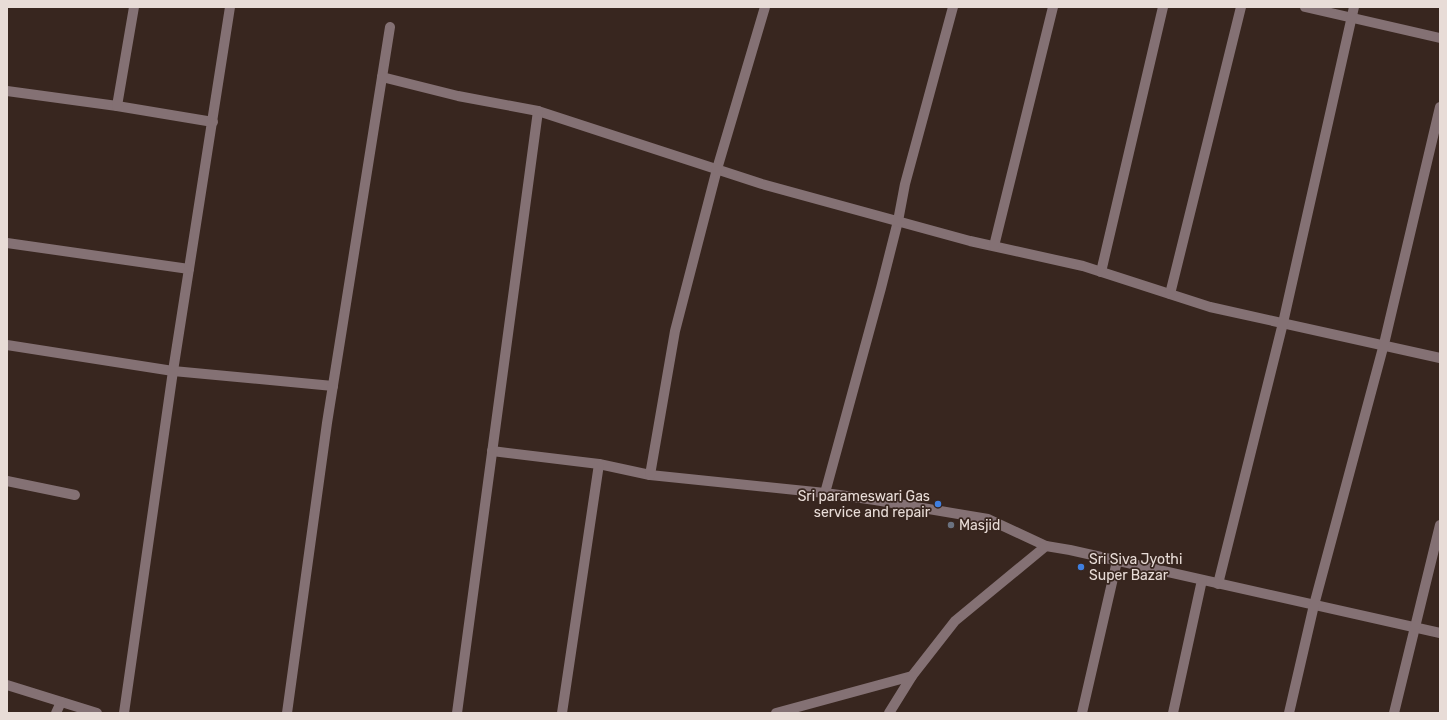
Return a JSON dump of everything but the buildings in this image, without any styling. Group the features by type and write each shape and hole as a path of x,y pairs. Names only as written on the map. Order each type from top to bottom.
{"street":[{"path":"117,106 134,7"},
{"path":"124,713 173,371 230,7"},
{"path":"650,475 675,331 717,169 764,7"},
{"path":"825,493 881,288 898,221 905,184 953,7"},
{"path":"994,246 1053,7"},
{"path":"1101,272 1163,7"},
{"path":"1170,294 1241,7"},
{"path":"1305,7 1440,38"},
{"path":"1218,584 1283,323 1354,7"},
{"path":"287,713 333,386 390,27"},
{"path":"382,77 458,96 538,111 762,184 970,241 1083,266 1210,307 1384,344 1440,358"},
{"path":"7,91 117,106 213,122"},
{"path":"1289,713 1314,605 1384,344 1440,108"},
{"path":"457,713 538,111"},
{"path":"7,244 189,269"},
{"path":"7,345 173,371 333,386"},
{"path":"492,451 599,464 650,475 825,493 988,519 1007,530 1046,546 1070,550 1440,633"},
{"path":"562,713 599,464"},
{"path":"7,481 75,495"},
{"path":"1394,713 1440,525"},
{"path":"889,713 912,676 955,621 1046,546"},
{"path":"1082,713 1117,561"},
{"path":"1173,713 1202,580"},
{"path":"776,713 912,676"},
{"path":"7,685 97,713"},
{"path":"56,713 61,702"}],"place":[{"name":"Sri parameswari Gas service and repair","path":"938,504"},
{"name":"Masjid","path":"951,525"},
{"name":"Sri Siva Jyothi Super Bazar","path":"1081,567"}]}
